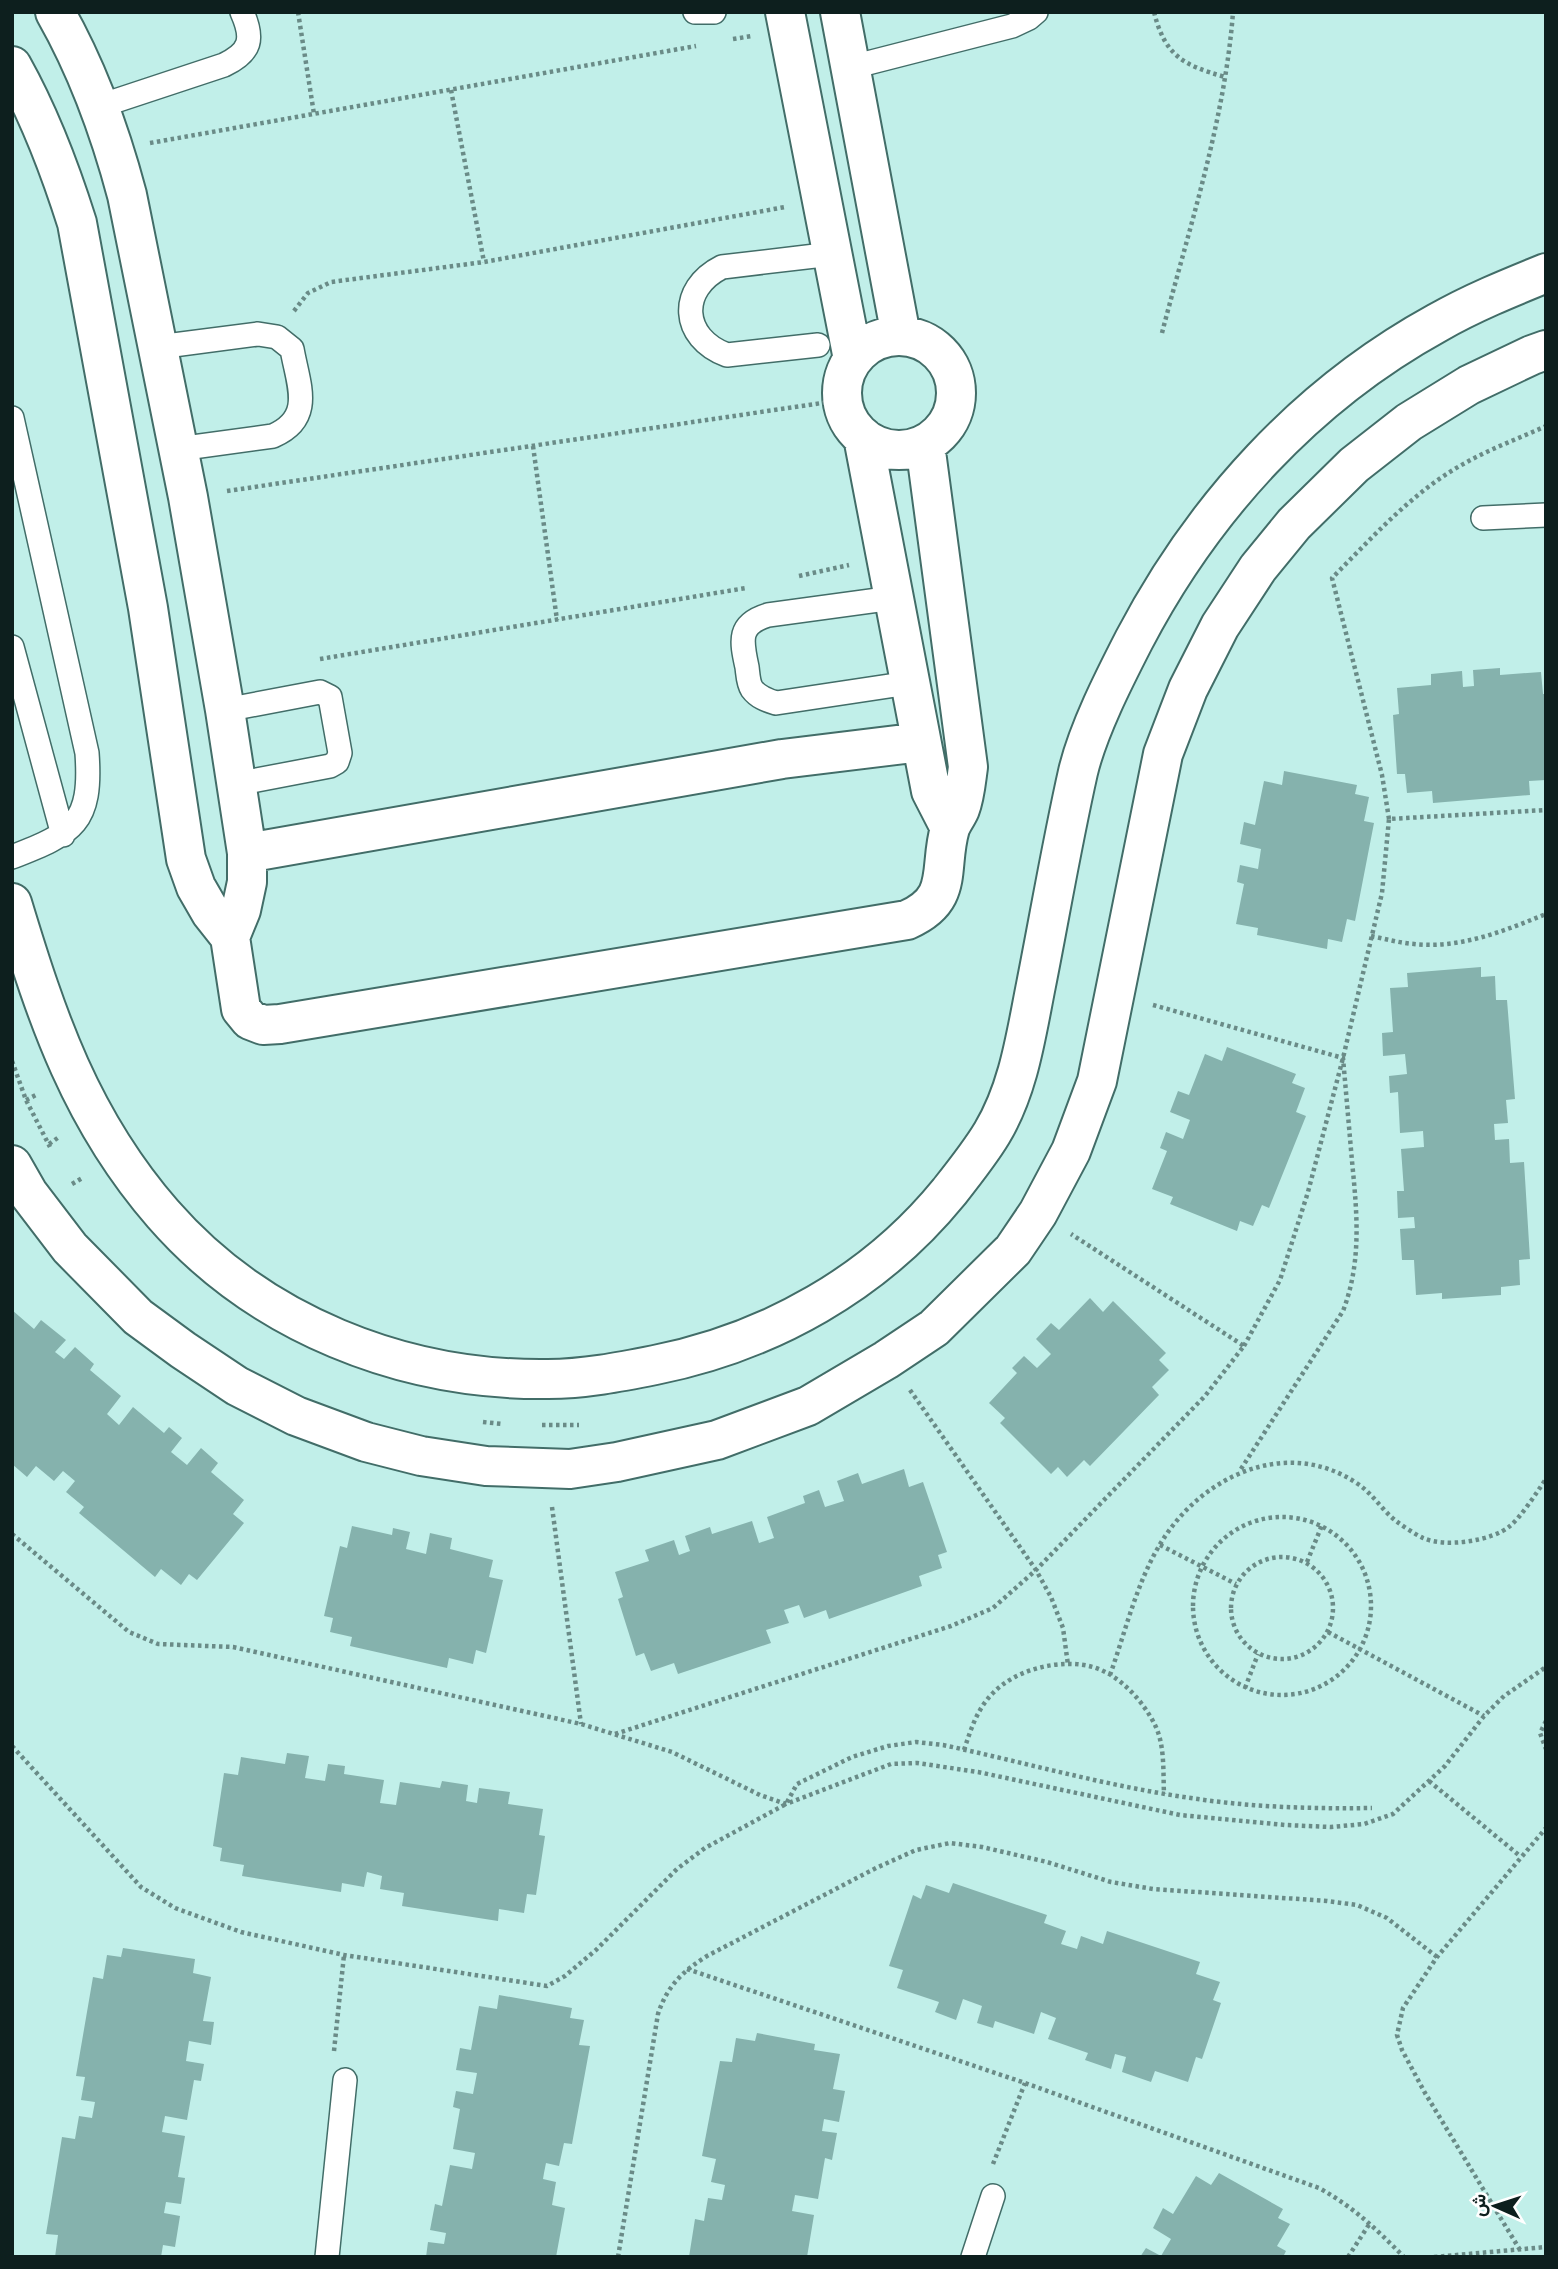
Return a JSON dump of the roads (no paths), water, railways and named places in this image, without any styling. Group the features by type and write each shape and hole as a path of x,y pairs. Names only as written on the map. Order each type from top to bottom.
{"street":[{"path":"55,12 100,106 115,150 127,195 188,497 247,853 245,891 230,937"},
{"path":"840,12 901,336"},
{"path":"786,21 832,254 836,352 846,371 842,400 845,414 863,437 876,446 892,450 925,444 949,421 955,405 956,388 952,372 944,358 932,346 917,338 901,336 887,337 836,352"},
{"path":"12,66 60,167 77,223 148,608 186,859 196,887 211,913 230,937 242,1009 250,1020 263,1025 280,1024 907,920 930,906 938,895 950,828 960,809 968,766 925,444"},
{"path":"12,903 41,997 69,1068 99,1127 142,1189 211,1261 261,1298 315,1329 345,1343 431,1369 492,1378 554,1379 615,1373 694,1357 781,1325 832,1296 879,1262 922,1223 993,1132 1019,1072 1080,764 1113,680 1158,594 1194,540 1234,489 1279,441 1327,398 1379,358 1434,324 1546,272"},
{"path":"12,1165 28,1194 70,1248 138,1317 237,1385 296,1416 366,1442 421,1456 486,1466 570,1469 617,1462 717,1440 808,1406 934,1328 1013,1250 1038,1213 1071,1151 1097,1081 1163,754 1188,689 1220,626 1258,568 1294,524 1345,473 1409,422 1469,385 1546,350"},
{"path":"863,437 931,791 950,828"},
{"path":"148,608 206,599"},
{"path":"247,853 782,759 922,742"}],"lane":[{"path":"100,106 238,58 248,45 250,30 243,12"},
{"path":"695,12 714,12"},
{"path":"852,67 1012,26 1036,12"},
{"path":"832,254 722,267 709,274 698,285 690,313 694,328 702,341 713,350 727,355 836,352"},
{"path":"158,347 258,334 277,337 292,349 302,404 292,424 284,432 273,436 178,449"},
{"path":"12,418 87,753 89,783 86,802 79,818 63,835 12,857"},
{"path":"1483,518 1546,515"},
{"path":"893,598 754,619 744,631 742,645 750,687 761,698 776,703 909,683"},
{"path":"12,647 63,835"},
{"path":"225,710 320,692 326,694 330,697 340,753 337,762 330,766 236,784"},
{"path":"327,2257 344,2088"},
{"path":"973,2257 992,2200"}]}
